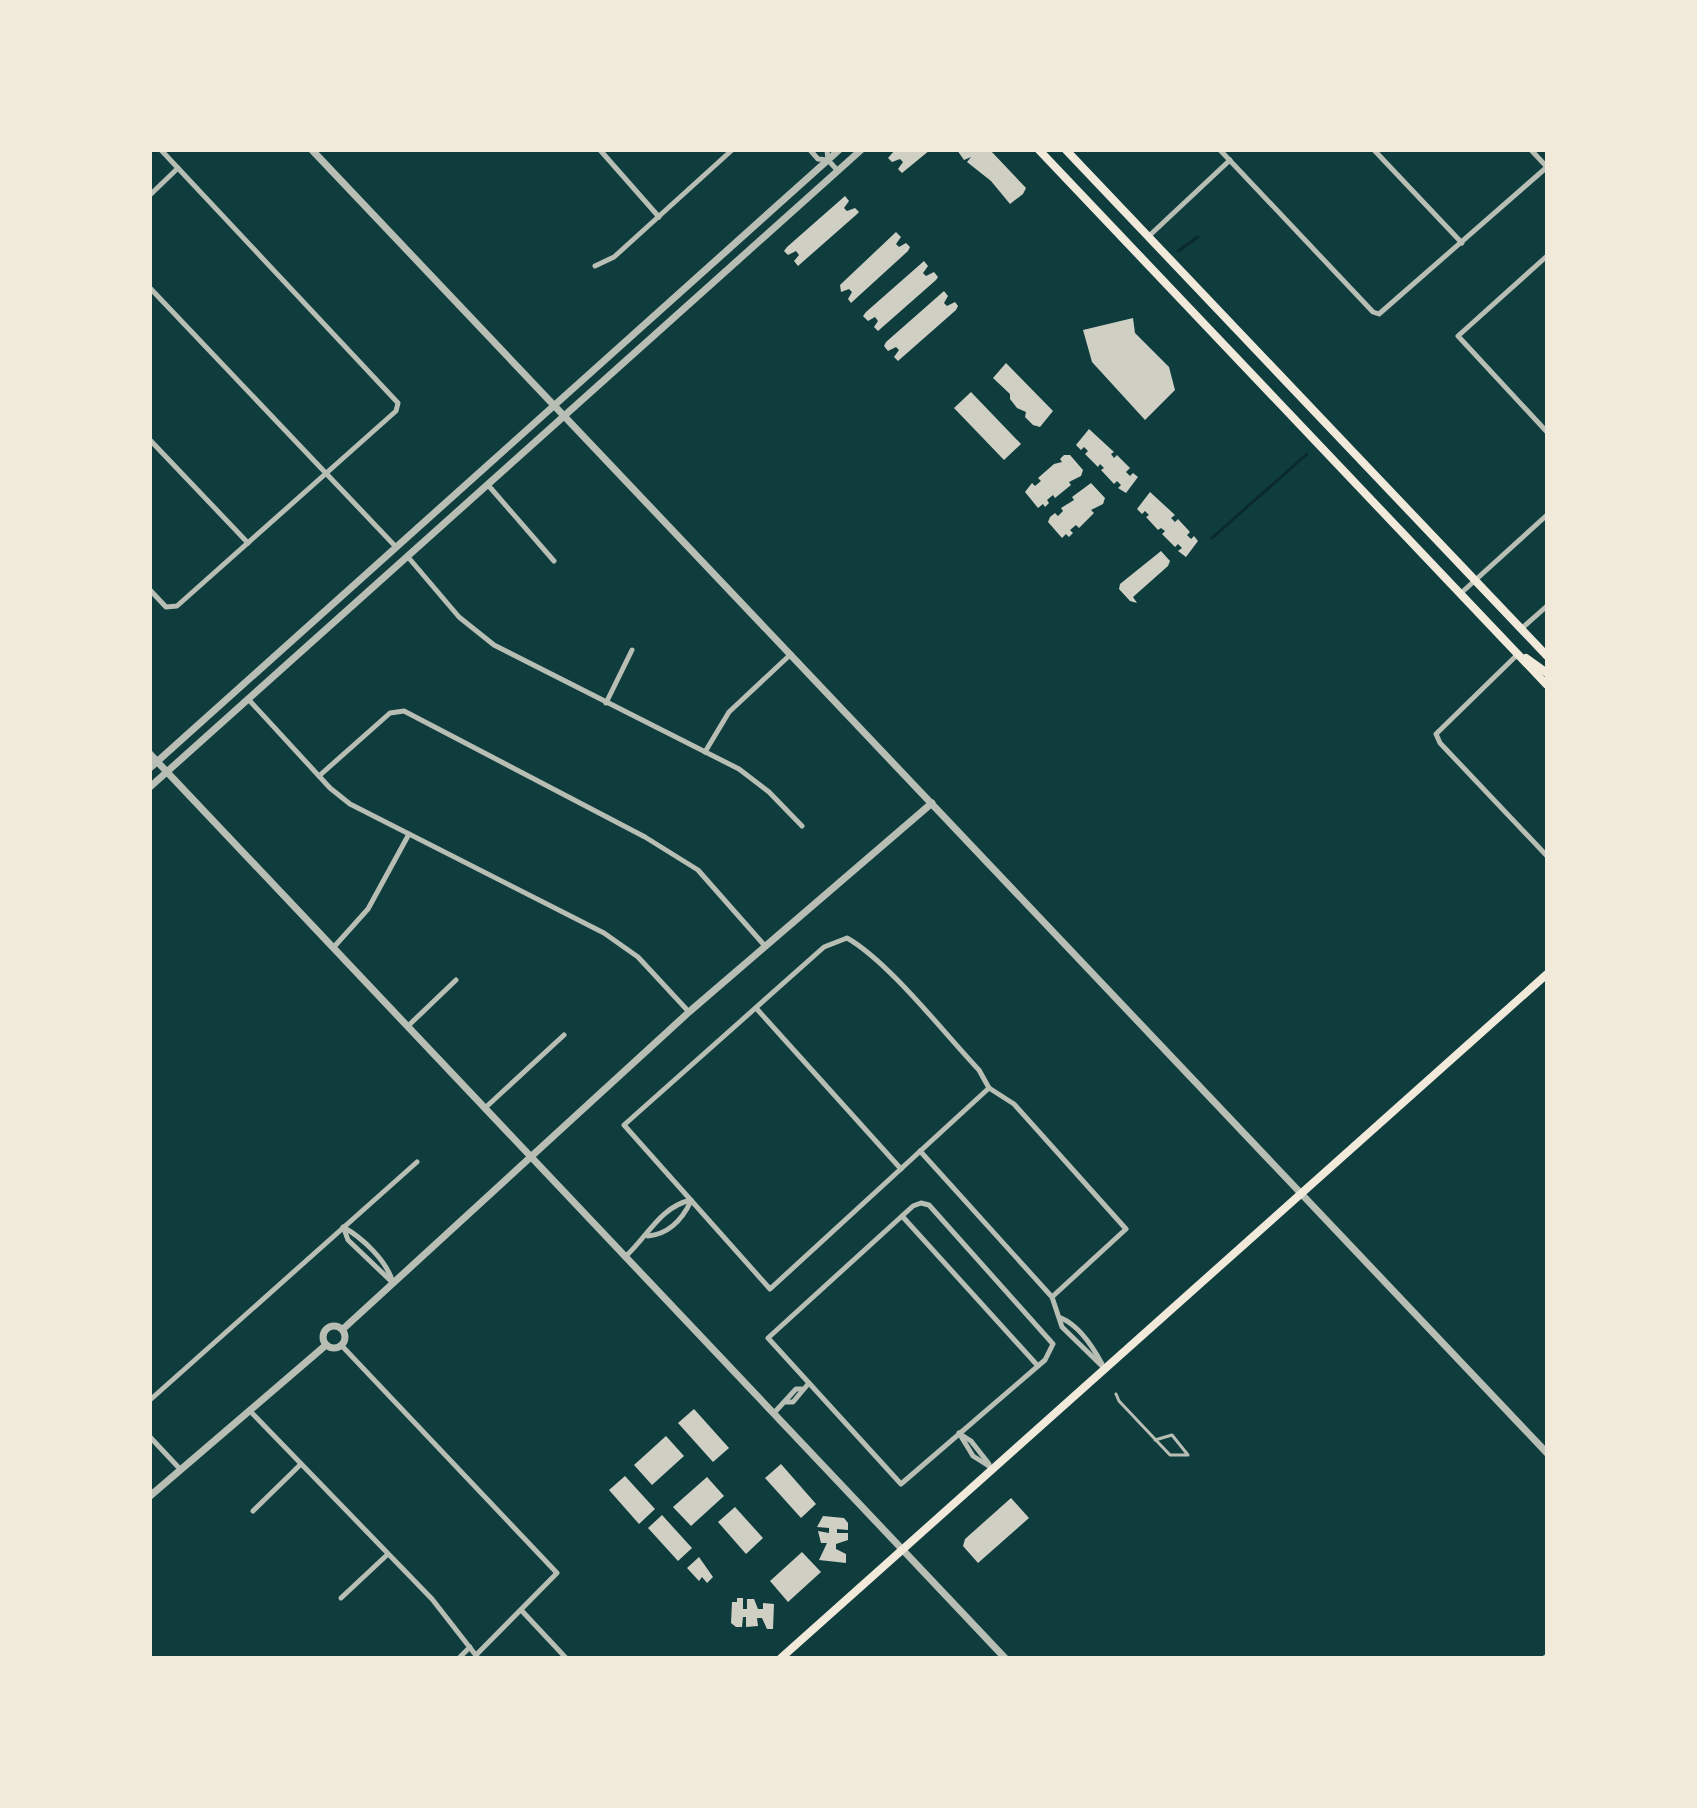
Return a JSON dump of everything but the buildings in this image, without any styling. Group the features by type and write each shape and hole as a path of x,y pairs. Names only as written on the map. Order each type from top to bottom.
{"main road":[{"path":"1039,150 1547,685"},
{"path":"1066,150 1547,656"},
{"path":"1240,362 1255,349"},
{"path":"1518,654 1547,673"},
{"path":"781,1658 1547,974"}],"street":[{"path":"150,590 166,607 172,608 396,411 398,403 161,150"},
{"path":"312,150 1547,1453"},
{"path":"600,150 659,217"},
{"path":"595,266 614,257 732,150"},
{"path":"810,150 818,159 828,160"},
{"path":"827,150 828,160 838,171"},
{"path":"150,768 839,150"},
{"path":"150,787 861,150"},
{"path":"1220,150 1373,312 1379,314 1547,167 1531,150"},
{"path":"1374,150 1462,243"},
{"path":"1148,237 1230,160"},
{"path":"150,195 178,168"},
{"path":"1546,429 1458,336 1547,256"},
{"path":"150,288 396,547"},
{"path":"150,440 248,543"},
{"path":"488,485 554,561"},
{"path":"1460,594 1547,515"},
{"path":"408,557 476,633 755,780 802,826"},
{"path":"1521,629 1547,606"},
{"path":"606,703 632,650"},
{"path":"705,752 729,712 791,654"},
{"path":"1518,654 1436,734 1440,743 1547,856"},
{"path":"249,700 319,776 350,804 604,933 638,957 689,1012"},
{"path":"319,776 390,713 397,711 645,837 698,870 765,946"},
{"path":"150,754 1005,1658"},
{"path":"343,1329 689,1012 932,803"},
{"path":"333,948 368,909 409,834"},
{"path":"989,1088 770,1289 624,1125 824,947 847,938 862,946 979,1070 989,1088 1014,1104 1126,1229 1052,1297"},
{"path":"407,1027 456,980"},
{"path":"756,1008 901,1169"},
{"path":"485,1109 564,1035"},
{"path":"920,1151 1052,1297 1061,1318 1070,1322 1094,1348 1104,1368"},
{"path":"150,1400 417,1162"},
{"path":"625,1257 675,1204 691,1200"},
{"path":"648,1236 662,1235 684,1216 691,1200"},
{"path":"929,1205 1050,1338 1051,1352 901,1484 768,1338 902,1216 913,1206 929,1205"},
{"path":"902,1216 1038,1366"},
{"path":"343,1227 355,1234 390,1271 394,1284"},
{"path":"336,1326 343,1329 346,1337 342,1346 334,1349 326,1345 323,1335 326,1329 336,1326"},
{"path":"150,1496 180,1469 196,1460 326,1345"},
{"path":"250,1411 455,1625 477,1656 555,1579 557,1573 342,1346"},
{"path":"773,1414 786,1402 793,1402 809,1383"},
{"path":"959,1433 973,1456 992,1468"},
{"path":"150,1437 180,1469"},
{"path":"253,1511 301,1463"},
{"path":"341,1598 388,1554"},
{"path":"522,1611 566,1658"},
{"path":"459,1658 470,1647"}],"lane":[{"path":"1116,1394 1155,1440 1170,1455 1188,1455 1172,1435 1155,1440"}],"waterway":[{"path":"1178,251 1198,237"},
{"path":"1212,538 1307,454"}]}
